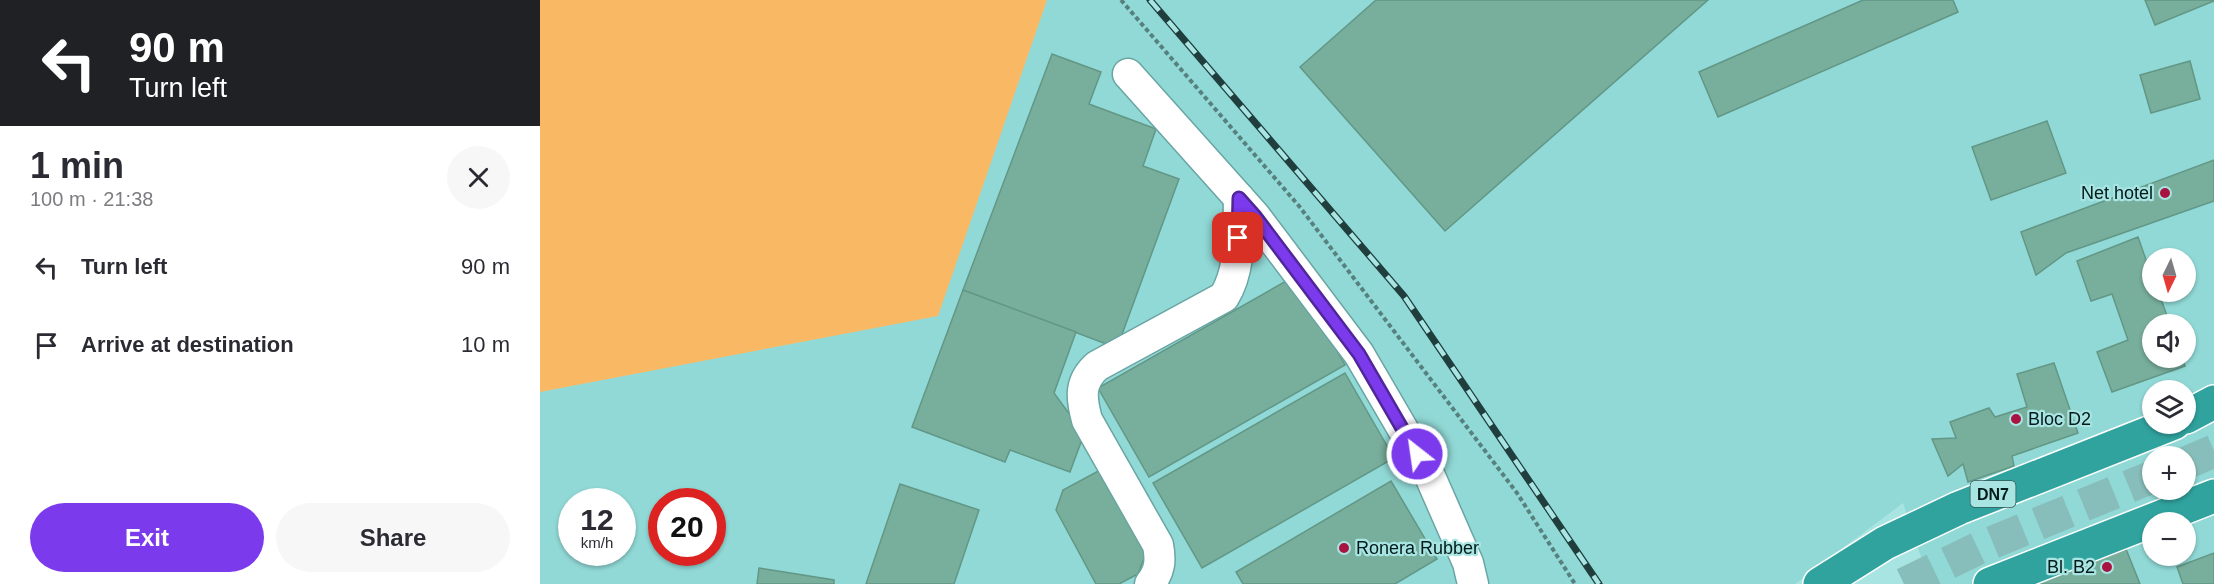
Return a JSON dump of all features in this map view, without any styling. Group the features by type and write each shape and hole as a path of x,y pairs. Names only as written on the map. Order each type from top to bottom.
{"highway":[{"path":"2196,412 2214,402"},
{"name":"DN7","path":"1820,584 1885,543 1959,508 2146,434"},
{"path":"1990,584 2214,496"}],"lane":[{"path":"1128,74 1255,216 1359,354 1429,474 1468,564 1473,584"},
{"path":"1150,584 1157,575 1161,560 1158,545 1087,420 1082,401 1083,390 1089,374 1097,366 1224,297 1231,286 1236,269 1239,198"}],"path":[{"path":"1122,0 1299,206 1517,493 1575,584"}],"shaded area":[{"path":"540,0 1047,0 938,316 540,392"},
{"path":"1047,0 2214,0 2214,584 1930,584 1903,503 1795,584 540,584 540,392 937,316"}],"building":[{"path":"1376,0 1708,0 1445,231 1300,67"},
{"path":"1863,0 1953,0 1958,12 1718,117 1699,72"},
{"path":"2145,0 2214,0 2214,1 2155,25"},
{"path":"1052,54 1101,72 1089,104 1156,129 1143,166 1179,179 1117,348 963,290"},
{"path":"2190,61 2200,99 2151,113 2140,75"},
{"path":"2047,121 2066,173 1991,200 1972,147"},
{"path":"2214,160 2214,201 2066,253 2036,275 2021,232"},
{"path":"2138,237 2142,248 2142,302 2162,302 2166,314 2142,314 2142,368 2179,368 2112,392 2097,352 2128,340 2112,294 2091,301 2077,261"},
{"path":"1295,276 1345,365 1149,477 1098,388"},
{"path":"963,290 1076,332 1054,393 1084,434 1070,472 1010,450 1005,462 912,427"},
{"name":"Bloc D2","path":"2054,363 2078,433 2012,456 2014,466 1968,482 1963,464 1948,476 1932,439 1956,438 1950,422 1989,408 1995,417 2027,407 2017,374"},
{"path":"1345,373 1394,458 1202,568 1153,483"},
{"path":"1102,469 1146,553 1138,574 1119,584 1096,584 1056,510 1063,490"},
{"path":"1391,481 1437,559 1395,584 1243,584 1236,572"},
{"path":"900,484 979,510 954,584 866,584"},
{"name":"Bl. B2","path":"2126,549 2140,584 2036,584"},
{"path":"2214,553 2214,584 2183,584 2177,567 2196,566 2196,560"},
{"path":"759,568 834,580 834,584 757,584"}],"tunnel":[{"path":"2196,459 2214,451"},
{"path":"1904,584 1981,547 2142,481"}],"railway":[{"path":"1150,0 1404,296 1599,584"}],"place":[{"name":"Net hotel","path":"2165,193"},
{"name":"Bloc D2","path":"2016,419"},
{"name":"Ronera Rubber","path":"1344,548"},
{"name":"Bl. B2","path":"2107,567"}],"route":[{"path":"1238,238 1239,198 1359,354 1417,454"}]}
